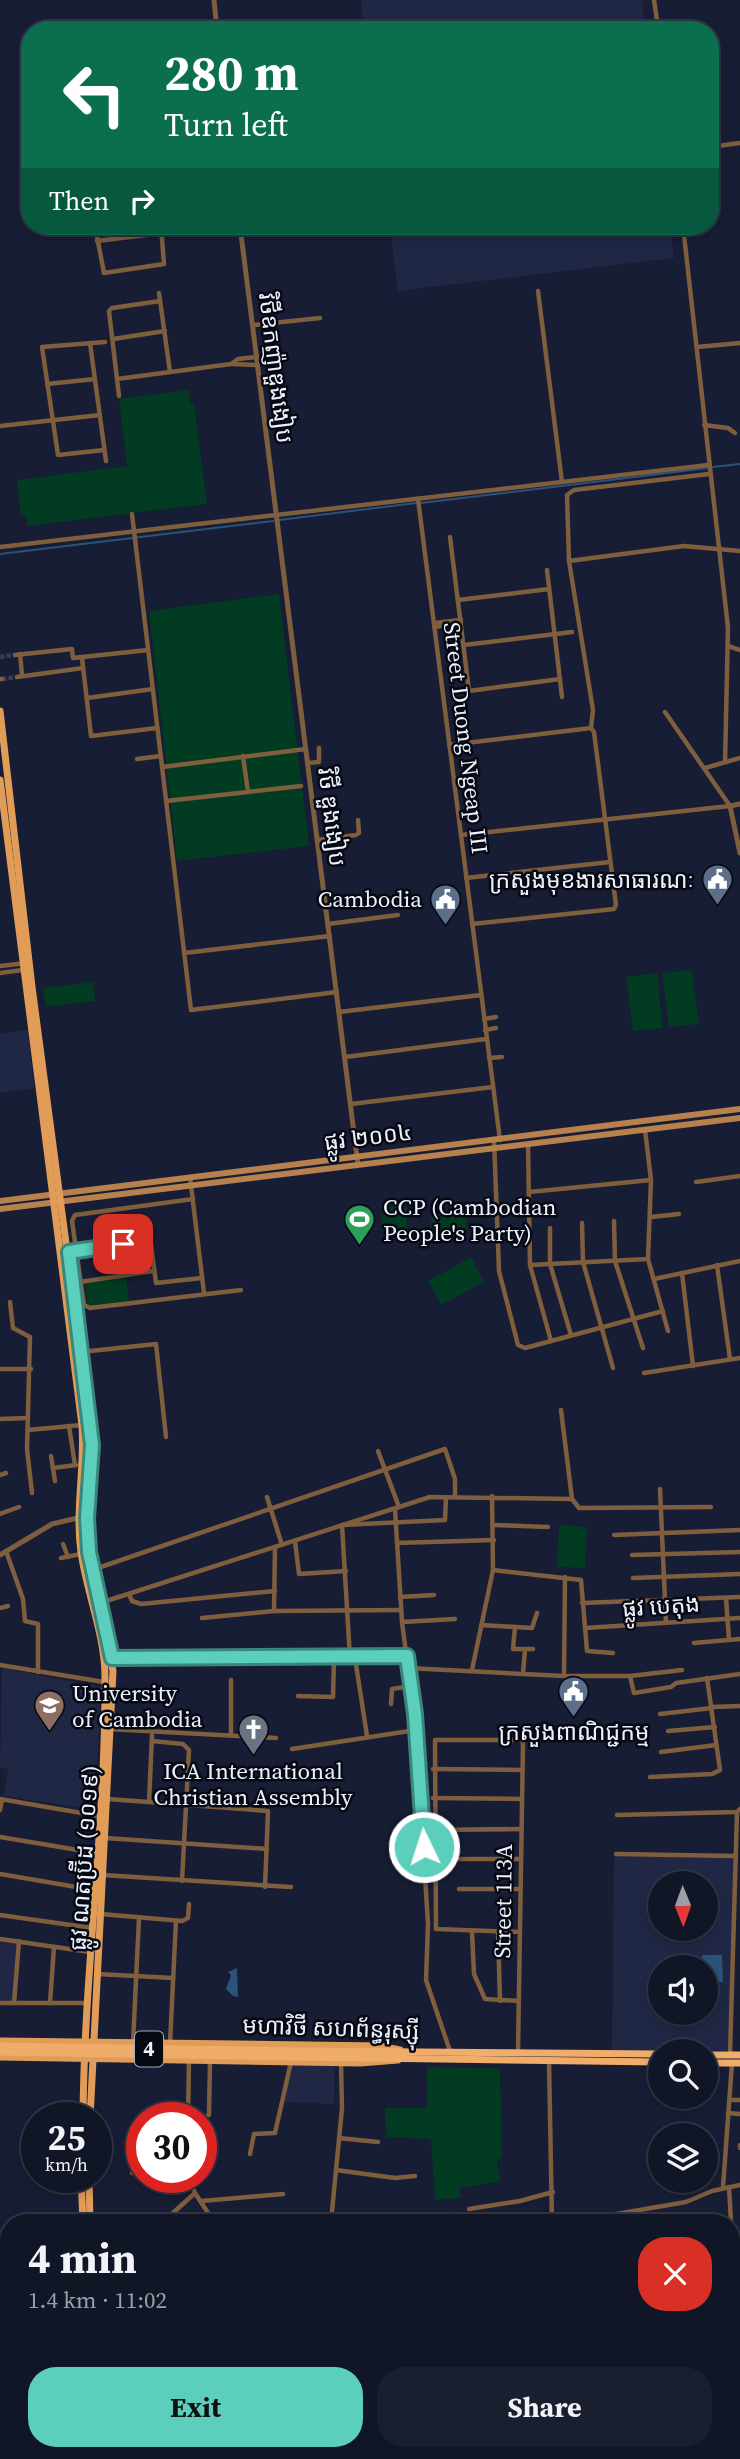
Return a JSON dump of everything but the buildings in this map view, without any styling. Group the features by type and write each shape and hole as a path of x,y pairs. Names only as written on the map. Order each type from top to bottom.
{"highway":[{"name":"4","path":"0,2049 295,2056 405,2055"},
{"name":"មហាវិថី សហព័ន្ធរុស្ស៊ី","path":"405,2055 450,2051 549,2061 648,2062"},
{"name":"មហាវិថី សហព័ន្ធរុស្ស៊ី","path":"405,2055 648,2054"},
{"path":"734,2061 740,2055"}],"main road":[{"path":"0,711 26,966"},
{"path":"0,780 58,1198"},
{"name":"ផ្លូវ ២០០៤","path":"0,1209 190,1177 740,1109"},
{"name":"ផ្លូវ ២០០៤","path":"0,1201 191,1185 740,1118"},
{"name":"ផ្លូវ ណតប្រ៊ីដ (១០១៩)","path":"58,1198 73,1252 92,1445 83,1518 112,1658 86,2003 88,2042"},
{"name":"ផ្លូវ ណតប្រ៊ីដ (១០១៩)","path":"58,1198 82,1425 84,1465 81,1554 104,1658 107,1729 108,1799 87,2059"},
{"name":"មហាវិថី សហព័ន្ធរុស្ស៊ី","path":"0,2041 380,2046 405,2055"},
{"path":"170,2043 163,2051 170,2060"},
{"name":"មហាវិថី សហព័ន្ធរុស្ស៊ី","path":"0,2057 210,2061 295,2056 341,2063 405,2055"},
{"path":"84,2102 87,2059"},
{"path":"87,2059 89,2102"},
{"path":"82,2193 83,2214"},
{"path":"89,2193 90,2214"}],"street":[{"path":"214,0 216,21"},
{"path":"654,0 657,21"},
{"path":"719,145 740,143"},
{"path":"96,235 102,272 107,273 164,264 162,235"},
{"path":"97,241 146,235"},
{"name":"វិថីឧកញ៉ាឌួងងៀប","path":"241,235 277,519"},
{"path":"683,235 728,646 725,762"},
{"path":"538,291 562,482"},
{"path":"159,293 170,372"},
{"path":"119,396 110,310 160,301"},
{"path":"254,325 320,318"},
{"path":"113,339 164,331"},
{"path":"104,450 58,456 42,347 105,342"},
{"path":"90,343 106,461"},
{"path":"697,347 740,343"},
{"path":"231,364 238,359 258,357"},
{"path":"117,379 231,364 259,365"},
{"path":"47,384 95,379"},
{"path":"0,426 100,415"},
{"path":"704,425 728,428 735,433"},
{"path":"0,547 134,531 277,519 562,482 709,469"},
{"path":"472,925 614,909 594,732 591,728 593,710 569,561 567,495 570,492 709,469"},
{"name":"Street Duong Ngeap III","path":"418,500 493,1087 498,1148 499,1271 517,1343 525,1348 663,1311"},
{"path":"132,514 191,1010 337,992"},
{"name":"វិថី ឌួងងៀប","path":"277,519 358,1165"},
{"path":"450,537 469,691 560,679"},
{"path":"569,561 684,546 740,551"},
{"path":"547,570 562,697"},
{"path":"458,600 549,589"},
{"path":"434,625 461,622"},
{"path":"464,645 572,632"},
{"path":"728,646 740,650"},
{"path":"75,669 72,649 17,655 20,676 83,668"},
{"path":"74,658 148,650"},
{"path":"82,658 91,736 158,728"},
{"path":"87,698 153,689"},
{"path":"665,712 730,806 740,853"},
{"path":"449,744 591,728"},
{"path":"308,763 319,762 319,748"},
{"path":"162,767 306,749"},
{"path":"137,759 161,756"},
{"path":"243,757 248,792"},
{"path":"705,768 740,758"},
{"path":"166,801 301,786"},
{"path":"461,835 740,804"},
{"path":"318,840 356,835 359,833 358,820"},
{"path":"466,878 610,862"},
{"path":"328,924 398,915"},
{"path":"184,953 330,936"},
{"path":"0,966 26,966"},
{"path":"0,973 26,966"},
{"path":"339,1012 481,995"},
{"path":"484,1019 496,1017"},
{"path":"485,1030 496,1028"},
{"path":"345,1057 487,1039"},
{"path":"489,1058 502,1057"},
{"path":"351,1104 493,1087"},
{"path":"645,1130 651,1180 648,1259 668,1331"},
{"path":"528,1144 530,1265 551,1341"},
{"path":"696,1182 740,1176"},
{"path":"190,1177 204,1293"},
{"path":"529,1192 651,1180"},
{"path":"193,1199 75,1215 72,1221 73,1252 147,1241 150,1244 154,1280 159,1284 202,1278"},
{"path":"651,1217 679,1214"},
{"path":"614,1221 615,1261 643,1348"},
{"path":"582,1223 583,1262 614,1368"},
{"path":"550,1228 550,1264 571,1335"},
{"path":"530,1265 648,1259"},
{"path":"654,1279 740,1261"},
{"path":"717,1265 730,1359"},
{"path":"153,1271 77,1282 86,1308 242,1290"},
{"path":"682,1273 693,1366"},
{"path":"10,1302 13,1328 30,1337 27,1465 32,1493"},
{"path":"81,1352 156,1343 166,1437"},
{"path":"644,1374 740,1358"},
{"path":"0,1369 31,1369"},
{"path":"561,1410 572,1499 579,1508 711,1507"},
{"path":"0,1419 28,1418"},
{"path":"28,1430 82,1425"},
{"path":"69,1426 75,1465"},
{"path":"92,1570 445,1449 454,1473 454,1496"},
{"path":"378,1451 397,1508 395,1523 400,1597 416,1730 428,1924 426,1980 450,2051"},
{"path":"51,1456 55,1481"},
{"path":"53,1468 84,1465"},
{"path":"660,1489 666,1623"},
{"path":"472,1670 494,1570 492,1496"},
{"path":"267,1497 282,1545"},
{"path":"99,1603 430,1497 572,1499"},
{"path":"342,1525 446,1519 446,1497"},
{"path":"0,1514 19,1507"},
{"path":"38,1672 38,1624 25,1621 21,1592 3,1553 52,1524 83,1518"},
{"path":"342,1525 353,1658 367,1736"},
{"path":"493,1525 548,1527"},
{"path":"614,1535 740,1530"},
{"path":"397,1543 494,1540"},
{"path":"295,1541 299,1574 346,1571"},
{"path":"63,1544 68,1557"},
{"path":"274,1611 275,1547"},
{"path":"632,1555 740,1552"},
{"path":"61,1558 81,1554"},
{"path":"494,1570 581,1580 587,1652 613,1653"},
{"name":"ផ្លូវ បេតុង","path":"633,1578 740,1574"},
{"path":"564,1676 565,1577"},
{"path":"129,1594 132,1601 141,1604 275,1591"},
{"path":"400,1597 434,1595"},
{"path":"582,1603 740,1597"},
{"path":"726,1598 729,1640"},
{"path":"0,1608 8,1606"},
{"path":"202,1618 274,1611 401,1610"},
{"path":"481,1625 532,1629 537,1614"},
{"name":"ផ្លូវ បេតុង","path":"585,1628 740,1618"},
{"path":"402,1622 455,1619"},
{"path":"515,1627 513,1649 533,1649"},
{"path":"694,1643 740,1639"},
{"path":"523,1674 525,1650"},
{"path":"112,1658 334,1659 407,1656"},
{"path":"298,1696 333,1697 334,1659"},
{"path":"0,1665 105,1682"},
{"path":"408,1668 564,1676 630,1676 682,1670"},
{"path":"630,1676 635,1693 740,1674"},
{"path":"650,1777 717,1773 720,1770 707,1678"},
{"path":"231,1680 231,1735"},
{"path":"391,1703 392,1689 412,1686"},
{"path":"660,1714 740,1706"},
{"path":"668,1731 715,1727"},
{"path":"107,1729 276,1738"},
{"path":"292,1749 416,1730"},
{"path":"149,1802 152,1733"},
{"name":"Street 113A","path":"433,1769 433,1741 519,1740 523,1743 518,2056"},
{"path":"152,1741 188,1746 182,1881"},
{"path":"661,1752 716,1745"},
{"path":"520,1932 436,1929 433,1769 522,1770"},
{"path":"433,1798 522,1799"},
{"path":"108,1799 268,1811 265,1887"},
{"path":"0,1810 1,1800 99,1816"},
{"path":"617,1815 738,1810 737,1916 733,1951 734,2061 728,2113 726,2187 730,2214"},
{"path":"433,1830 521,1829"},
{"path":"0,1837 96,1853"},
{"path":"105,1838 267,1849"},
{"path":"616,1853 736,1856"},
{"path":"433,1859 521,1859"},
{"path":"0,1874 94,1890"},
{"path":"103,1875 291,1887"},
{"path":"459,1889 520,1889"},
{"path":"100,1914 186,1920 188,1904"},
{"path":"0,1914 92,1928"},
{"path":"133,2043 139,1918"},
{"path":"170,2043 176,1920"},
{"path":"472,1932 476,1979 485,1999 519,2001"},
{"path":"498,1932 500,2001"},
{"path":"0,1939 90,1952"},
{"path":"14,2003 19,1941"},
{"path":"50,2003 54,1947"},
{"path":"733,1951 740,1951"},
{"path":"96,1973 173,1978"},
{"path":"0,2003 86,2003"},
{"path":"250,2154 254,2134 275,2133 295,2056"},
{"path":"188,2102 189,2060"},
{"path":"209,2102 210,2061"},
{"path":"549,2061 553,2192 551,2214"},
{"path":"332,2214 339,2138 341,2063"},
{"path":"729,2100 740,2100"},
{"path":"728,2113 740,2114"},
{"path":"339,2138 378,2142"},
{"path":"336,2170 395,2178 415,2176"},
{"path":"626,2214 686,2203 726,2187 740,2185"},
{"path":"470,2208 520,2201 553,2192"},
{"path":"172,2214 195,2193 209,2214"},
{"path":"202,2202 283,2194"}],"shaded area":[{"path":"361,0 642,0 645,21 363,21"},
{"path":"391,235 671,235 674,258 398,291"},
{"path":"28,1030 34,1088 0,1093 0,1034"},
{"name":"University of Cambodia","path":"2,1668 101,1687 95,1810 4,1796 8,1769 0,1768"},
{"path":"614,1856 732,1858 728,2051 718,2051 718,2039 648,2039 648,2050 612,2050"},
{"path":"0,1940 21,1942 15,2004 0,2003"},
{"path":"718,1955 722,1955 723,1982 718,1982"},
{"path":"237,1968 238,1997 226,1989 231,1975 228,1972"},
{"path":"292,2064 334,2065 334,2104 283,2102"}],"green space":[{"path":"189,390 190,404 194,404 207,504 27,526 26,515 21,515 17,480 127,466 119,399"},
{"path":"279,594 309,846 177,861 149,611"},
{"path":"692,970 699,1024 669,1027 662,973"},
{"path":"657,973 663,1028 633,1031 626,977"},
{"path":"93,982 95,1001 46,1007 43,988"},
{"path":"383,1206 408,1208 406,1233 381,1231"},
{"path":"432,1211 467,1214 465,1240 429,1236"},
{"path":"138,1248 141,1268 130,1269 128,1250"},
{"path":"471,1257 484,1282 441,1305 428,1281"},
{"path":"126,1278 129,1303 88,1307 85,1283"},
{"path":"559,1525 587,1527 585,1568 557,1567"},
{"path":"427,2067 500,2068 502,2157 497,2161 500,2181 460,2188 460,2198 435,2200 431,2139 386,2137 385,2108 427,2108"}],"waterway":[{"path":"713,467 740,464"},
{"path":"421,503 708,468"},
{"path":"279,520 416,503"},
{"path":"0,554 273,521"}],"tunnel":[{"path":"0,657 15,655"},
{"path":"2,679 17,677"}],"place":[{"name":"ក្រសួងមុខងារសាធារណៈ","path":"717,907"},
{"name":"Cambodia","path":"445,926"},
{"name":"CCP (Cambodian People's Party)","path":"360,1247"},
{"name":"ក្រសួងពាណិជ្ជកម្ម","path":"574,1718"},
{"name":"University of Cambodia","path":"49,1733"},
{"name":"ICA International Christian Assembly","path":"253,1757"}],"route":[{"path":"123,1244 69,1252 92,1445 87,1518 89,1552 112,1658 334,1659 407,1656 415,1714 424,1847"}]}
